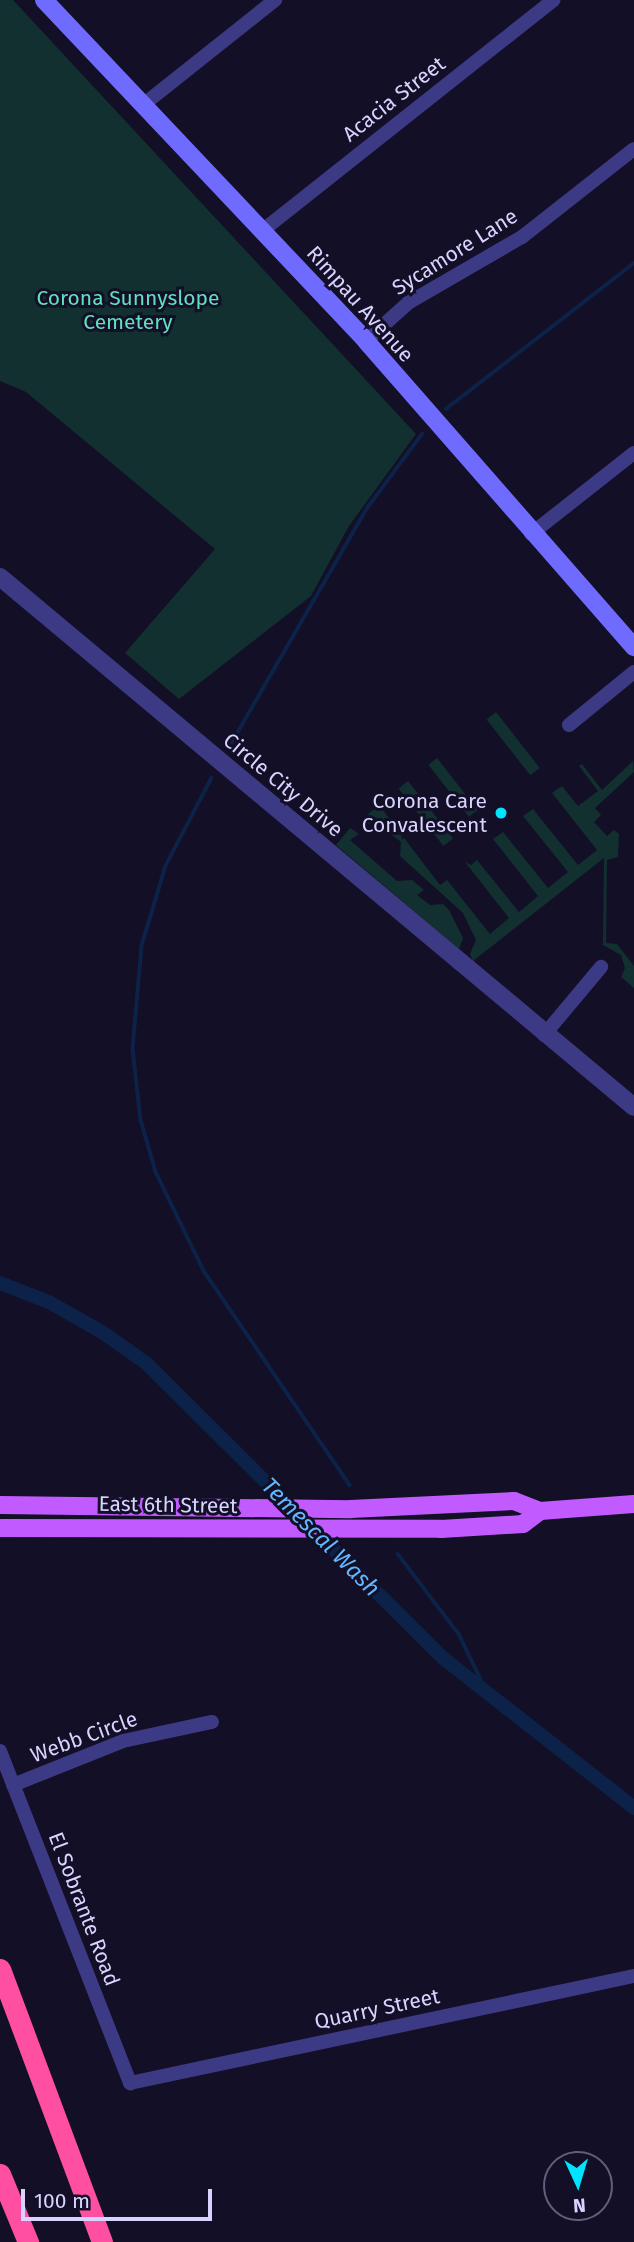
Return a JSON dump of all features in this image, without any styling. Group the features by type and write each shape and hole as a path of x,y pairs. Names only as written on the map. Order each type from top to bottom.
{"highway":[{"path":"0,1969 102,2242"},
{"path":"0,2175 17,2242"},
{"path":"0,2175 27,2242"}],"main road":[{"name":"Rimpau Avenue","path":"44,0 366,341 531,534 634,647"},
{"name":"East 6th Street","path":"0,1505 344,1509 514,1501 540,1511 634,1504"},
{"name":"East 6th Street","path":"0,1528 362,1530 523,1524 540,1511"}],"street":[{"path":"143,105 275,0"},
{"name":"Acacia Street","path":"262,231 553,0"},
{"name":"Sycamore Lane","path":"366,341 408,303 522,237 634,149"},
{"path":"531,534 634,453"},
{"name":"Circle City Drive","path":"0,577 544,1035 634,1107"},
{"path":"569,725 634,672"},
{"path":"544,1035 601,967"},
{"name":"Webb Circle","path":"13,1785 123,1741 212,1722"},
{"name":"El Sobrante Road","path":"0,1751 130,2083"},
{"name":"Quarry Street","path":"130,2083 634,1976"}],"green space":[{"name":"Corona Sunnyslope Cemetery","path":"0,0 13,0 416,434 349,526 311,596 179,699 125,653 215,549 26,392 0,381"},
{"path":"496,712 540,768 530,775 487,719"},
{"path":"437,758 478,810 469,817 428,765"},
{"path":"633,761 634,772 595,808 601,815 594,822 607,836 614,830 619,834 618,857 607,860 606,943 617,944 634,966 634,988 621,977 625,968 621,955 603,945 604,858 473,961 470,954 476,940 463,913 400,856 401,842 372,820 367,826 360,821 379,805 440,885 447,880 490,934 509,918 465,862 471,865 477,860 519,912 538,896 493,839 503,832 548,888 568,872 523,816 533,809 578,865 597,850 552,793 562,786 578,806 598,791 579,766 582,764 602,790"},
{"path":"408,781 453,839 443,846 399,788"},
{"path":"350,828 359,834 350,840 397,881 412,880 424,890 417,895 430,905 443,904 449,910 463,938 459,949 336,845"}],"waterway":[{"path":"446,409 634,263"},
{"path":"228,749 368,507 422,434"},
{"path":"212,778 166,866 142,946 133,1049 141,1120 156,1172 204,1271 350,1485"},
{"name":"Temescal Wash","path":"0,1283 49,1302 102,1332 146,1363 443,1658 634,1808"},
{"path":"398,1554 459,1634 490,1698"}],"place":[{"name":"Corona Care Convalescent","path":"501,813"}]}
